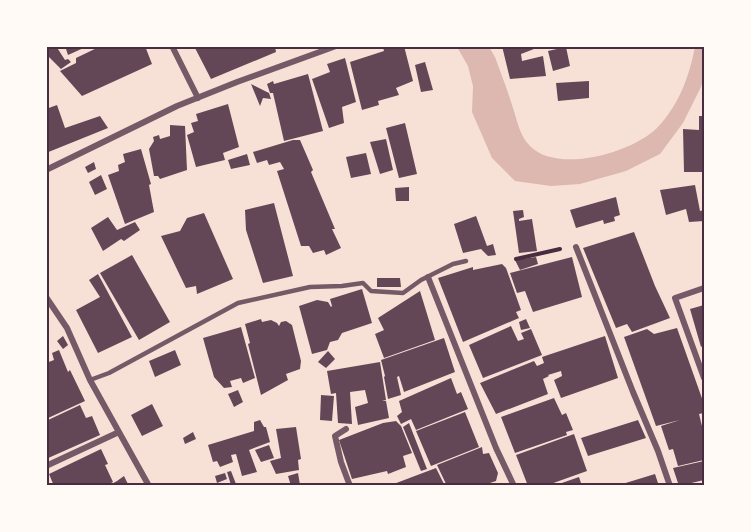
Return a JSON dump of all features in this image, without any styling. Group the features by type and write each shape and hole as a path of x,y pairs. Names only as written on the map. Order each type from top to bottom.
{"street":[{"path":"172,46 198,98"},
{"path":"46,170 198,98 336,46"},
{"path":"576,247 670,486"},
{"path":"428,277 496,448 514,486"},
{"path":"705,288 675,298 705,378"},
{"path":"46,297 67,328 90,380 149,486"},
{"path":"346,429 335,436 350,486"},
{"path":"46,466 119,432"}],"lane":[{"path":"90,380 109,373 238,303 310,287 363,283 371,291 403,293 453,264 466,261"}],"path":[{"path":"516,259 576,247"}],"shaded area":[{"path":"457,47 489,47 495,57 523,137 530,146 542,154 558,159 594,157 613,152 645,137 657,128 671,110 682,90 695,47 704,47 704,76 683,123 660,154 626,171 580,184 551,186 515,181 492,158 472,112 473,86 468,66"}],"building":[{"path":"46,46 56,46 65,60 68,59 71,62 61,69 46,54"},
{"path":"65,46 88,46 68,55"},
{"path":"101,46 145,46 152,64 82,96 60,71 76,63 76,58"},
{"path":"196,46 275,46 276,52 211,79"},
{"path":"404,46 413,81 396,88 399,95 378,101 379,105 362,110 350,62 384,51 383,47"},
{"path":"502,46 533,46 534,49 521,54 522,61 543,56 546,76 510,79"},
{"path":"566,47 570,66 553,71 548,51"},
{"path":"345,58 356,102 342,107 344,123 329,128 312,79 330,72 327,64"},
{"path":"425,62 433,90 421,92 415,65"},
{"path":"308,74 323,131 284,141 273,93 270,93 267,84"},
{"path":"589,81 589,98 558,101 556,83"},
{"path":"251,84 269,93 271,99 263,98 260,106"},
{"path":"228,104 239,147 223,153 225,160 196,167 187,135 194,132 191,123 198,121 196,114"},
{"path":"57,105 65,128 100,116 108,128 46,153 46,109"},
{"path":"699,116 704,116 704,172 684,172 683,129 699,130"},
{"path":"405,123 417,174 399,178 386,128"},
{"path":"170,125 185,126 187,170 160,179 154,176 149,149 154,141 153,137 159,135 160,139 170,136"},
{"path":"386,139 393,170 380,174 370,142"},
{"path":"300,140 341,248 326,255 324,250 313,253 309,246 301,246 277,171 284,169 280,162 269,165 267,160 257,163 253,152"},
{"path":"141,149 151,184 149,185 154,212 125,224 108,175 119,171 118,165 125,162 123,154"},
{"path":"366,153 371,174 351,178 346,157"},
{"path":"247,154 250,165 231,169 228,160"},
{"path":"94,162 96,169 88,173 85,167"},
{"path":"101,175 107,189 95,195 89,182"},
{"path":"695,185 700,211 704,210 704,221 689,222 686,209 666,215 660,190"},
{"path":"409,187 409,201 396,201 395,188"},
{"path":"616,197 620,215 614,217 615,221 604,224 603,220 576,228 570,210"},
{"path":"274,203 293,276 263,283 246,230 245,210"},
{"path":"523,210 524,217 519,221 532,219 537,251 519,253 513,211"},
{"path":"204,213 233,279 197,294 196,286 186,288 161,236 180,231 187,218"},
{"path":"476,216 487,246 493,244 496,255 488,256 481,249 463,253 454,224"},
{"path":"108,217 117,230 135,222 140,230 103,251 91,228"},
{"path":"634,232 670,318 632,332 627,324 616,328 583,248"},
{"path":"132,255 170,322 139,340 100,273"},
{"path":"536,257 538,264 520,270 515,260"},
{"path":"572,257 582,297 533,312 525,291 517,293 510,273"},
{"path":"502,264 506,268 521,310 516,312 519,318 463,342 438,278 473,267 473,270"},
{"path":"98,274 132,337 98,353 76,310 100,297 89,280"},
{"path":"377,278 400,278 401,287 377,287"},
{"path":"362,289 372,323 342,333 338,340 330,342 327,350 312,354 299,306 317,300 328,302 331,307 330,299"},
{"path":"420,291 435,340 384,358 375,334 384,330 378,318"},
{"path":"704,305 704,345 701,347 690,309"},
{"path":"261,319 262,322 271,320 279,326 281,322 286,321 292,325 301,361 300,369 286,374 288,380 261,395 245,324"},
{"path":"526,319 530,328 521,330 519,322"},
{"path":"511,326 518,341 524,339 521,333 531,329 542,355 483,378 469,345"},
{"path":"241,327 255,378 243,383 241,378 230,381 232,387 224,388 214,377 203,338"},
{"path":"677,328 704,404 704,413 699,414 704,434 704,460 678,466 673,449 669,450 661,426 680,420 656,426 624,337 647,329 654,334"},
{"path":"63,336 68,345 63,349 57,341"},
{"path":"605,336 618,378 561,398 554,380 562,376 561,371 543,379 548,394 496,414 480,383 534,361 537,366 544,363 542,357"},
{"path":"444,338 455,372 404,392 399,376 397,377 401,395 388,399 381,360"},
{"path":"59,350 68,372 70,370 85,401 46,419 46,363 54,360 52,353"},
{"path":"175,350 181,365 155,377 149,361"},
{"path":"328,351 335,359 326,368 318,362"},
{"path":"380,362 386,400 382,401 386,401 389,418 358,425 355,407 368,403 365,390 350,392 352,424 338,423 336,393 331,394 327,371"},
{"path":"451,378 457,394 461,392 468,409 416,430 411,419 401,424 397,416 402,412 399,401"},
{"path":"238,390 243,402 234,407 228,394"},
{"path":"321,395 334,396 332,421 320,420"},
{"path":"554,398 562,415 566,413 573,430 566,432 567,435 515,453 501,417"},
{"path":"152,404 163,426 142,436 131,415"},
{"path":"80,405 86,418 92,416 100,435 46,459 46,421"},
{"path":"465,412 479,447 431,466 416,431"},
{"path":"260,420 266,427 270,442 249,450 257,472 242,476 236,454 231,455 233,462 220,467 217,461 213,462 208,445 254,431 254,422"},
{"path":"638,420 646,438 588,456 581,438"},
{"path":"396,421 401,426 412,453 403,456 406,467 388,474 387,471 352,479 339,440 383,423"},
{"path":"409,423 427,469 421,471 403,427"},
{"path":"296,427 301,459 298,460 299,470 276,474 270,461 281,458 276,429"},
{"path":"193,432 196,439 185,444 183,438"},
{"path":"574,434 587,471 545,486 528,486 516,455"},
{"path":"269,445 274,458 261,462 255,450"},
{"path":"482,447 483,454 489,453 498,473 496,481 481,486 447,486 437,465"},
{"path":"101,449 113,482 105,486 54,486 49,474"},
{"path":"704,461 704,480 679,486 673,468"},
{"path":"436,468 445,486 391,486 391,485"},
{"path":"231,471 236,484 231,485 227,472"},
{"path":"225,473 227,479 217,483 215,476"},
{"path":"298,473 300,485 291,486 288,476"},
{"path":"655,474 659,486 619,486 619,485"},
{"path":"124,476 129,486 108,486 117,481"},
{"path":"579,477 582,486 556,486 556,485"}]}
